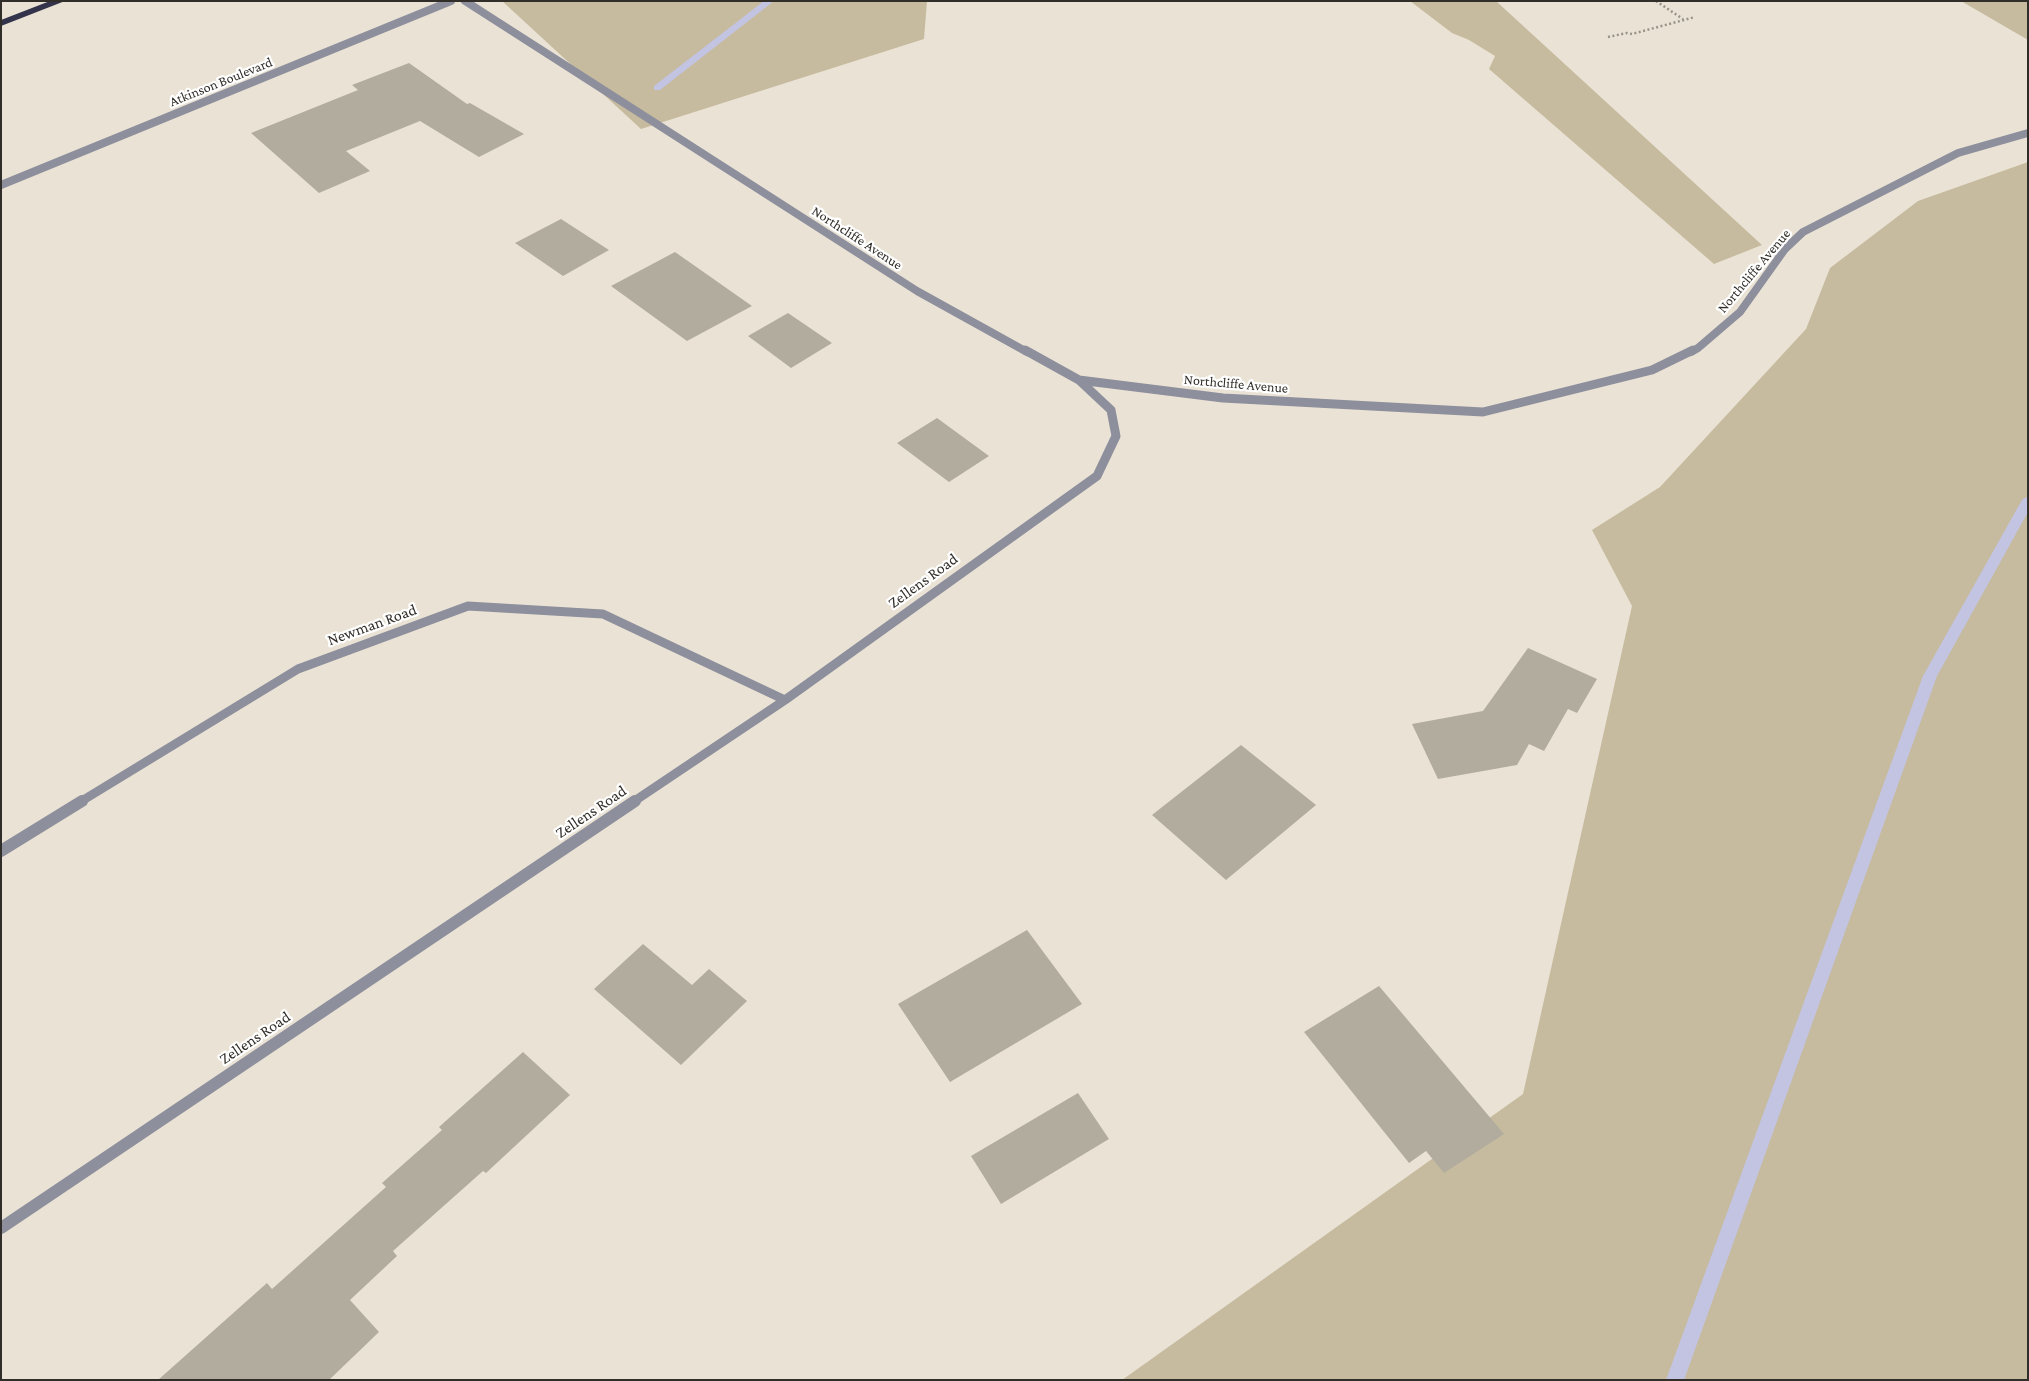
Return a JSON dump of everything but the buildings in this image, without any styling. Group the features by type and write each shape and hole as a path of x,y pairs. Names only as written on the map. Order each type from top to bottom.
{"highway":[{"path":"1,23 60,1"}],"street":[{"name":"Atkinson Boulevard","path":"1,186 451,1"},
{"name":"Northcliffe Avenue","path":"465,1 917,291 1079,380 1223,398 1483,412 1652,370 1698,348 1740,312 1785,249 1803,232 1958,152 2028,133"},
{"name":"Zellens Road","path":"1,1228 785,700 1097,476 1116,436 1111,410 1079,380"},
{"name":"Newman Road","path":"1,851 298,669 468,606 603,614 785,700"}],"path":[{"path":"1656,1 1684,20"},
{"path":"1608,37 1627,32 1632,34 1695,16"}],"shaded area":[{"path":"502,1 927,1 924,39 641,129"},
{"path":"1410,1 1496,1 1762,245 1714,264 1489,69 1495,56 1469,40 1452,33"},
{"path":"1961,1 2028,1 2028,40"},
{"path":"2028,162 2028,1380 1122,1380 1523,1094 1632,606 1592,530 1660,487 1806,329 1830,268 1918,201"}],"waterway":[{"path":"657,88 770,1"},
{"path":"1675,1380 1930,676 2028,500"}]}
